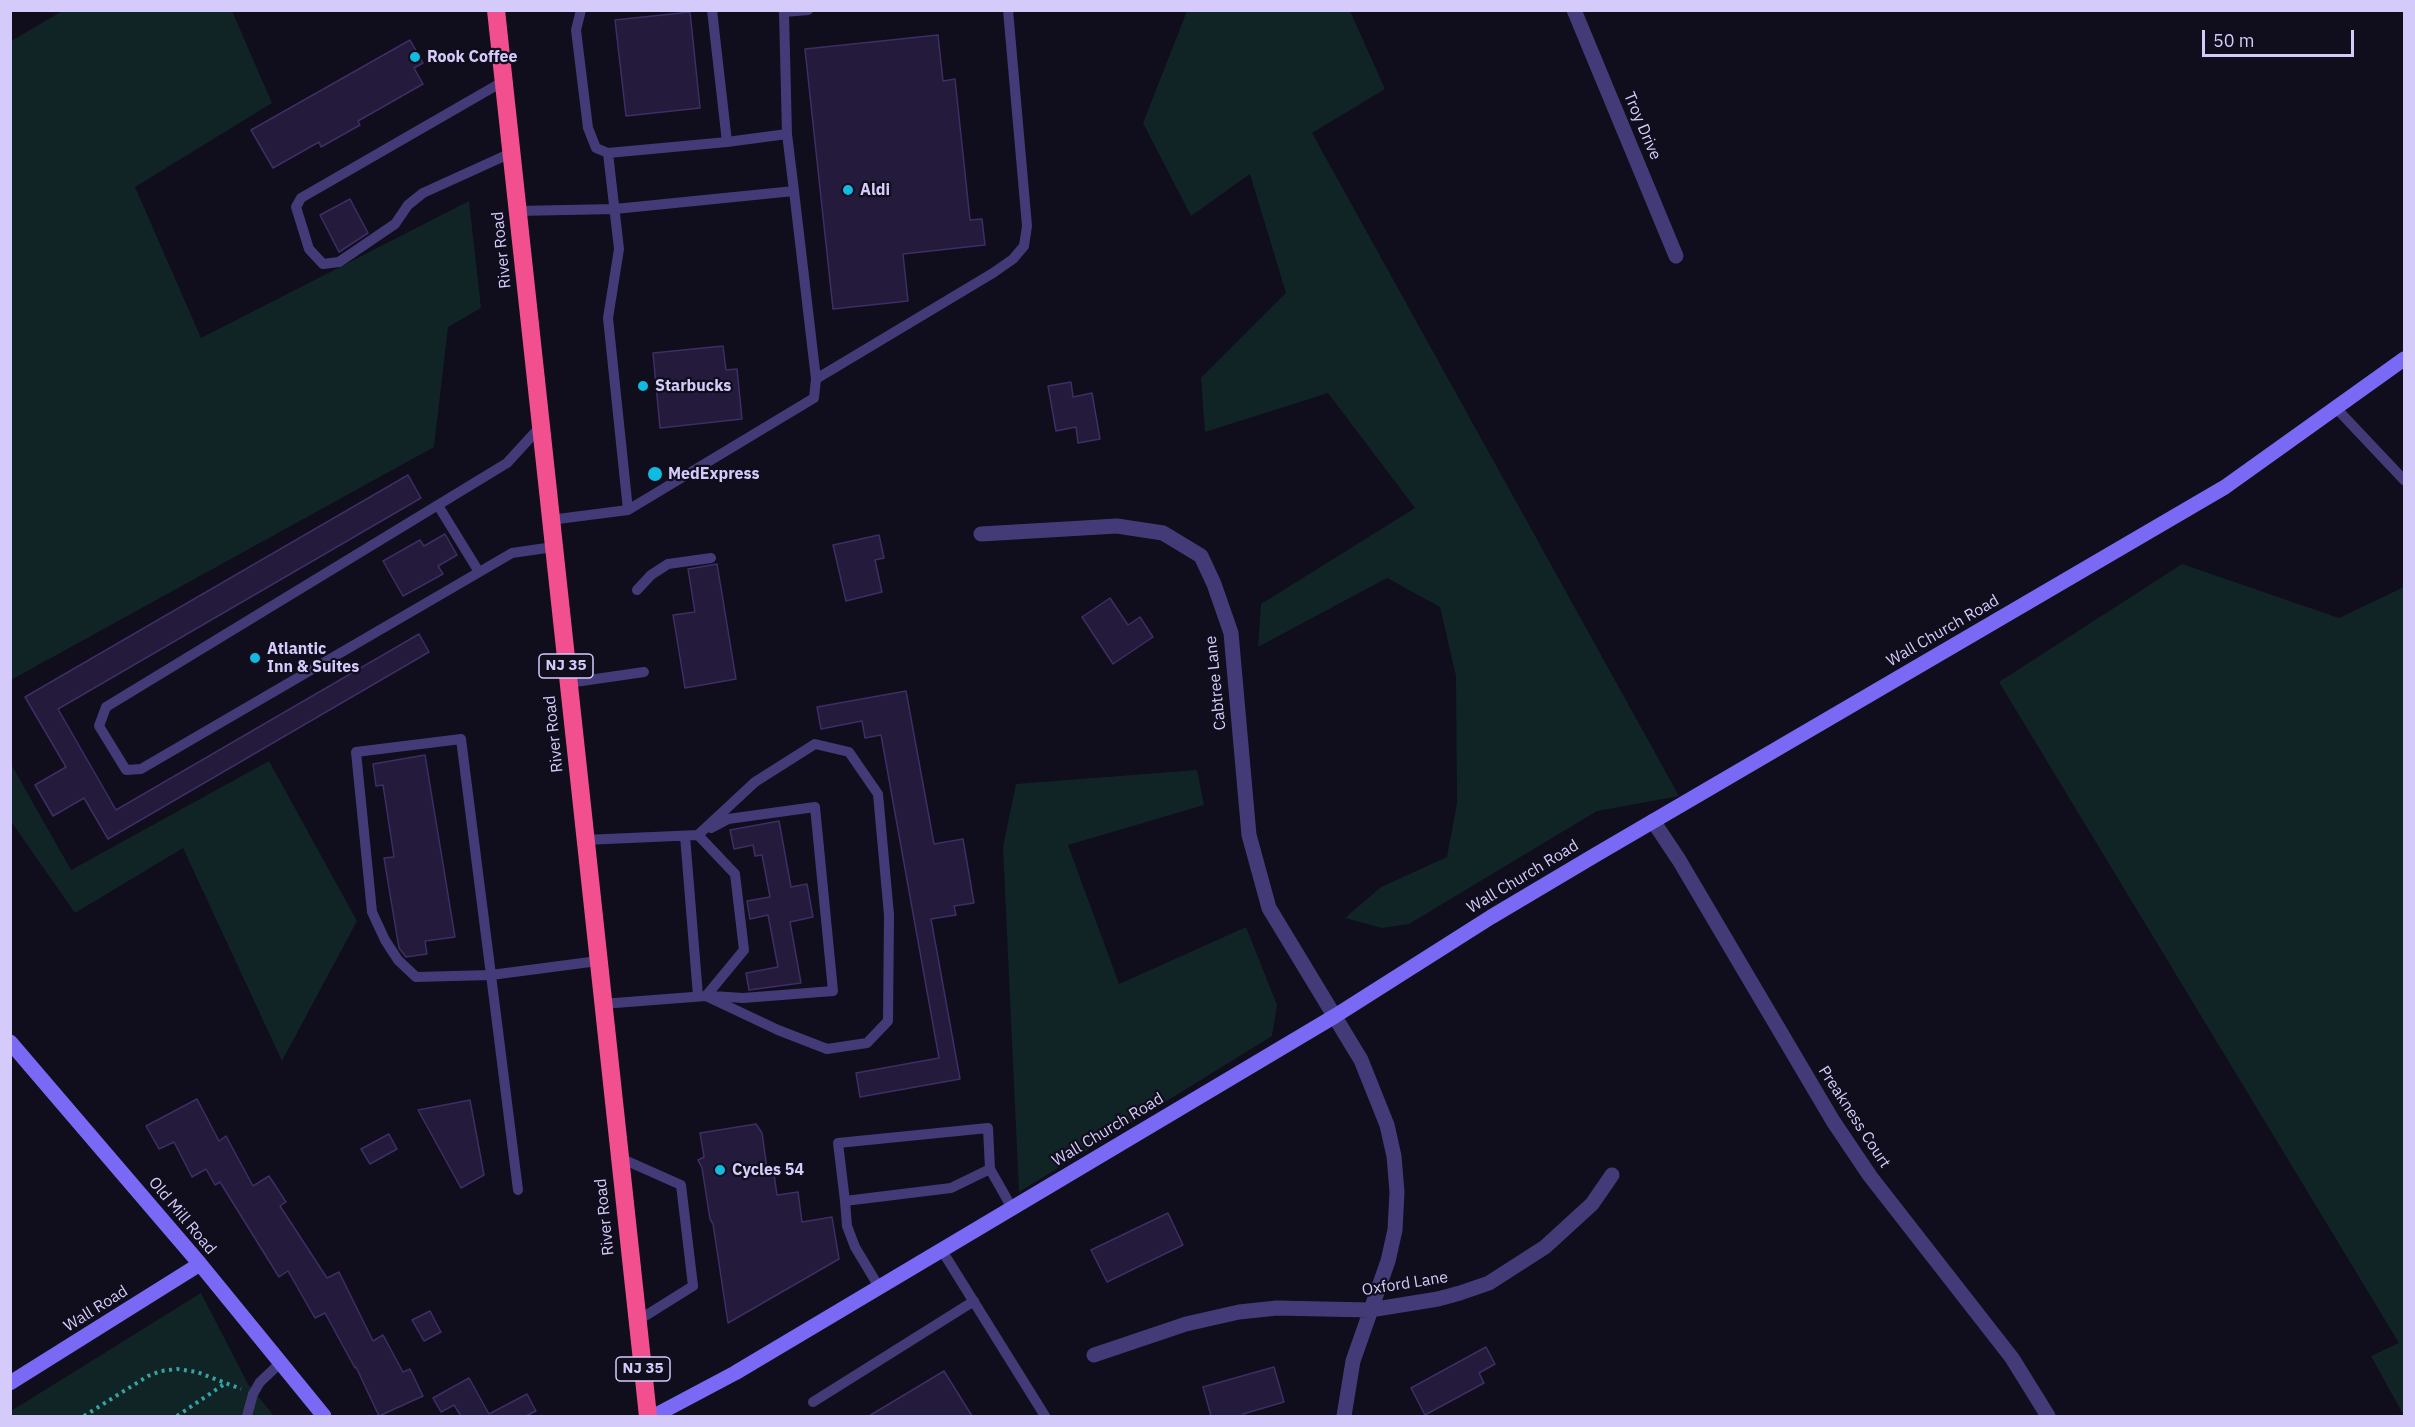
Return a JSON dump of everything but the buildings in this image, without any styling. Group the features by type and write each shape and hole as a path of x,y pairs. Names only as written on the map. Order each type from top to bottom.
{"highway":[{"name":"River Road","path":"496,10 618,1157 637,1321 642,1346 648,1416"}],"street":[{"name":"Troy Drive","path":"1574,10 1676,256"},
{"name":"Wall Church Road","path":"654,1416 735,1373 1335,1016 1491,917 2225,487 2404,359"},
{"name":"Cabtree Lane","path":"981,534 1117,526 1163,533 1201,556 1214,584 1231,633 1249,835 1269,908 1361,1060 1387,1125 1394,1156 1397,1192 1395,1230 1388,1261 1353,1361 1344,1416"},
{"name":"Preakness Court","path":"1653,821 1685,870 1833,1122 1870,1176 2012,1358 2048,1416"},
{"name":"Old Mill Road","path":"10,1041 200,1264 324,1416"},
{"name":"Oxford Lane","path":"1094,1355 1186,1324 1239,1312 1278,1308 1370,1310 1438,1299 1489,1283 1545,1247 1572,1224 1592,1204 1612,1175"},
{"name":"Wall Road","path":"10,1383 200,1264"}],"lane":[{"path":"581,10 576,30 588,128 596,148 608,153 787,134"},
{"path":"712,10 727,142"},
{"path":"550,520 628,510 814,398 816,379 787,134 783,11 808,10"},
{"path":"816,379 993,273 1013,259 1024,246 1027,226 1008,10"},
{"path":"504,81 301,198 296,207 309,249 323,264 339,262 395,224 408,205 423,193 511,153"},
{"path":"608,153 619,249 608,318 628,510"},
{"path":"517,211 615,209 794,191"},
{"path":"2336,408 2404,480"},
{"path":"540,427 507,463 439,507 106,707 99,726 126,770 141,769 512,553 553,547"},
{"path":"439,507 479,572"},
{"path":"636,590 651,575 668,564 711,558"},
{"path":"568,682 644,672"},
{"path":"518,1190 492,975 461,739 356,752 372,912 385,940 398,960 416,977 492,975 597,962"},
{"path":"698,835 755,782 815,744 849,752 878,794 889,915 888,1021 867,1043 827,1049 702,996"},
{"path":"584,840 698,835 728,819 815,807 833,991 743,998 702,996 602,1004"},
{"path":"698,835 735,874 744,950 702,996"},
{"path":"685,836 702,996"},
{"path":"879,1287 855,1247 847,1226 838,1143 987,1128 990,1169 1012,1208"},
{"path":"618,1157 681,1185 693,1286 637,1321"},
{"path":"845,1201 951,1188 990,1169"},
{"path":"941,1249 1045,1416"},
{"path":"813,1402 974,1301"},
{"path":"247,1416 253,1394 260,1382 280,1363"}],"path":[{"path":"84,1416 148,1376 161,1371 177,1369 197,1372 253,1394"},
{"path":"177,1416 226,1383"}],"green space":[{"path":"64,10 232,11 272,103 135,187 201,338 469,201 481,308 448,327 434,447 11,680 11,41"},
{"path":"1187,11 1350,11 1385,89 1312,133 1679,796 1597,811 1409,924 1382,928 1345,918 1381,887 1447,857 1457,803 1456,676 1440,607 1387,578 1258,647 1261,604 1415,508 1328,393 1205,432 1201,378 1286,293 1250,174 1191,216 1143,123"},
{"path":"2182,564 2339,618 2404,587 2404,1416 2371,1356 2399,1343 1999,682"},
{"path":"269,761 357,921 282,1061 183,848 75,913 10,820 11,764 71,870"},
{"path":"1197,770 1204,805 1068,845 1119,984 1246,927 1277,1005 1272,1036 1019,1192 1003,847 1016,784"},
{"path":"201,1293 248,1384 274,1416 11,1416 11,1411"}],"place":[{"name":"Rook Coffee","path":"415,57"},
{"name":"Aldi","path":"848,190"},
{"name":"Starbucks","path":"643,386"},
{"name":"MedExpress","path":"655,474"},
{"name":"Atlantic Inn & Suites","path":"255,658"},
{"name":"Cycles 54","path":"720,1170"}]}
